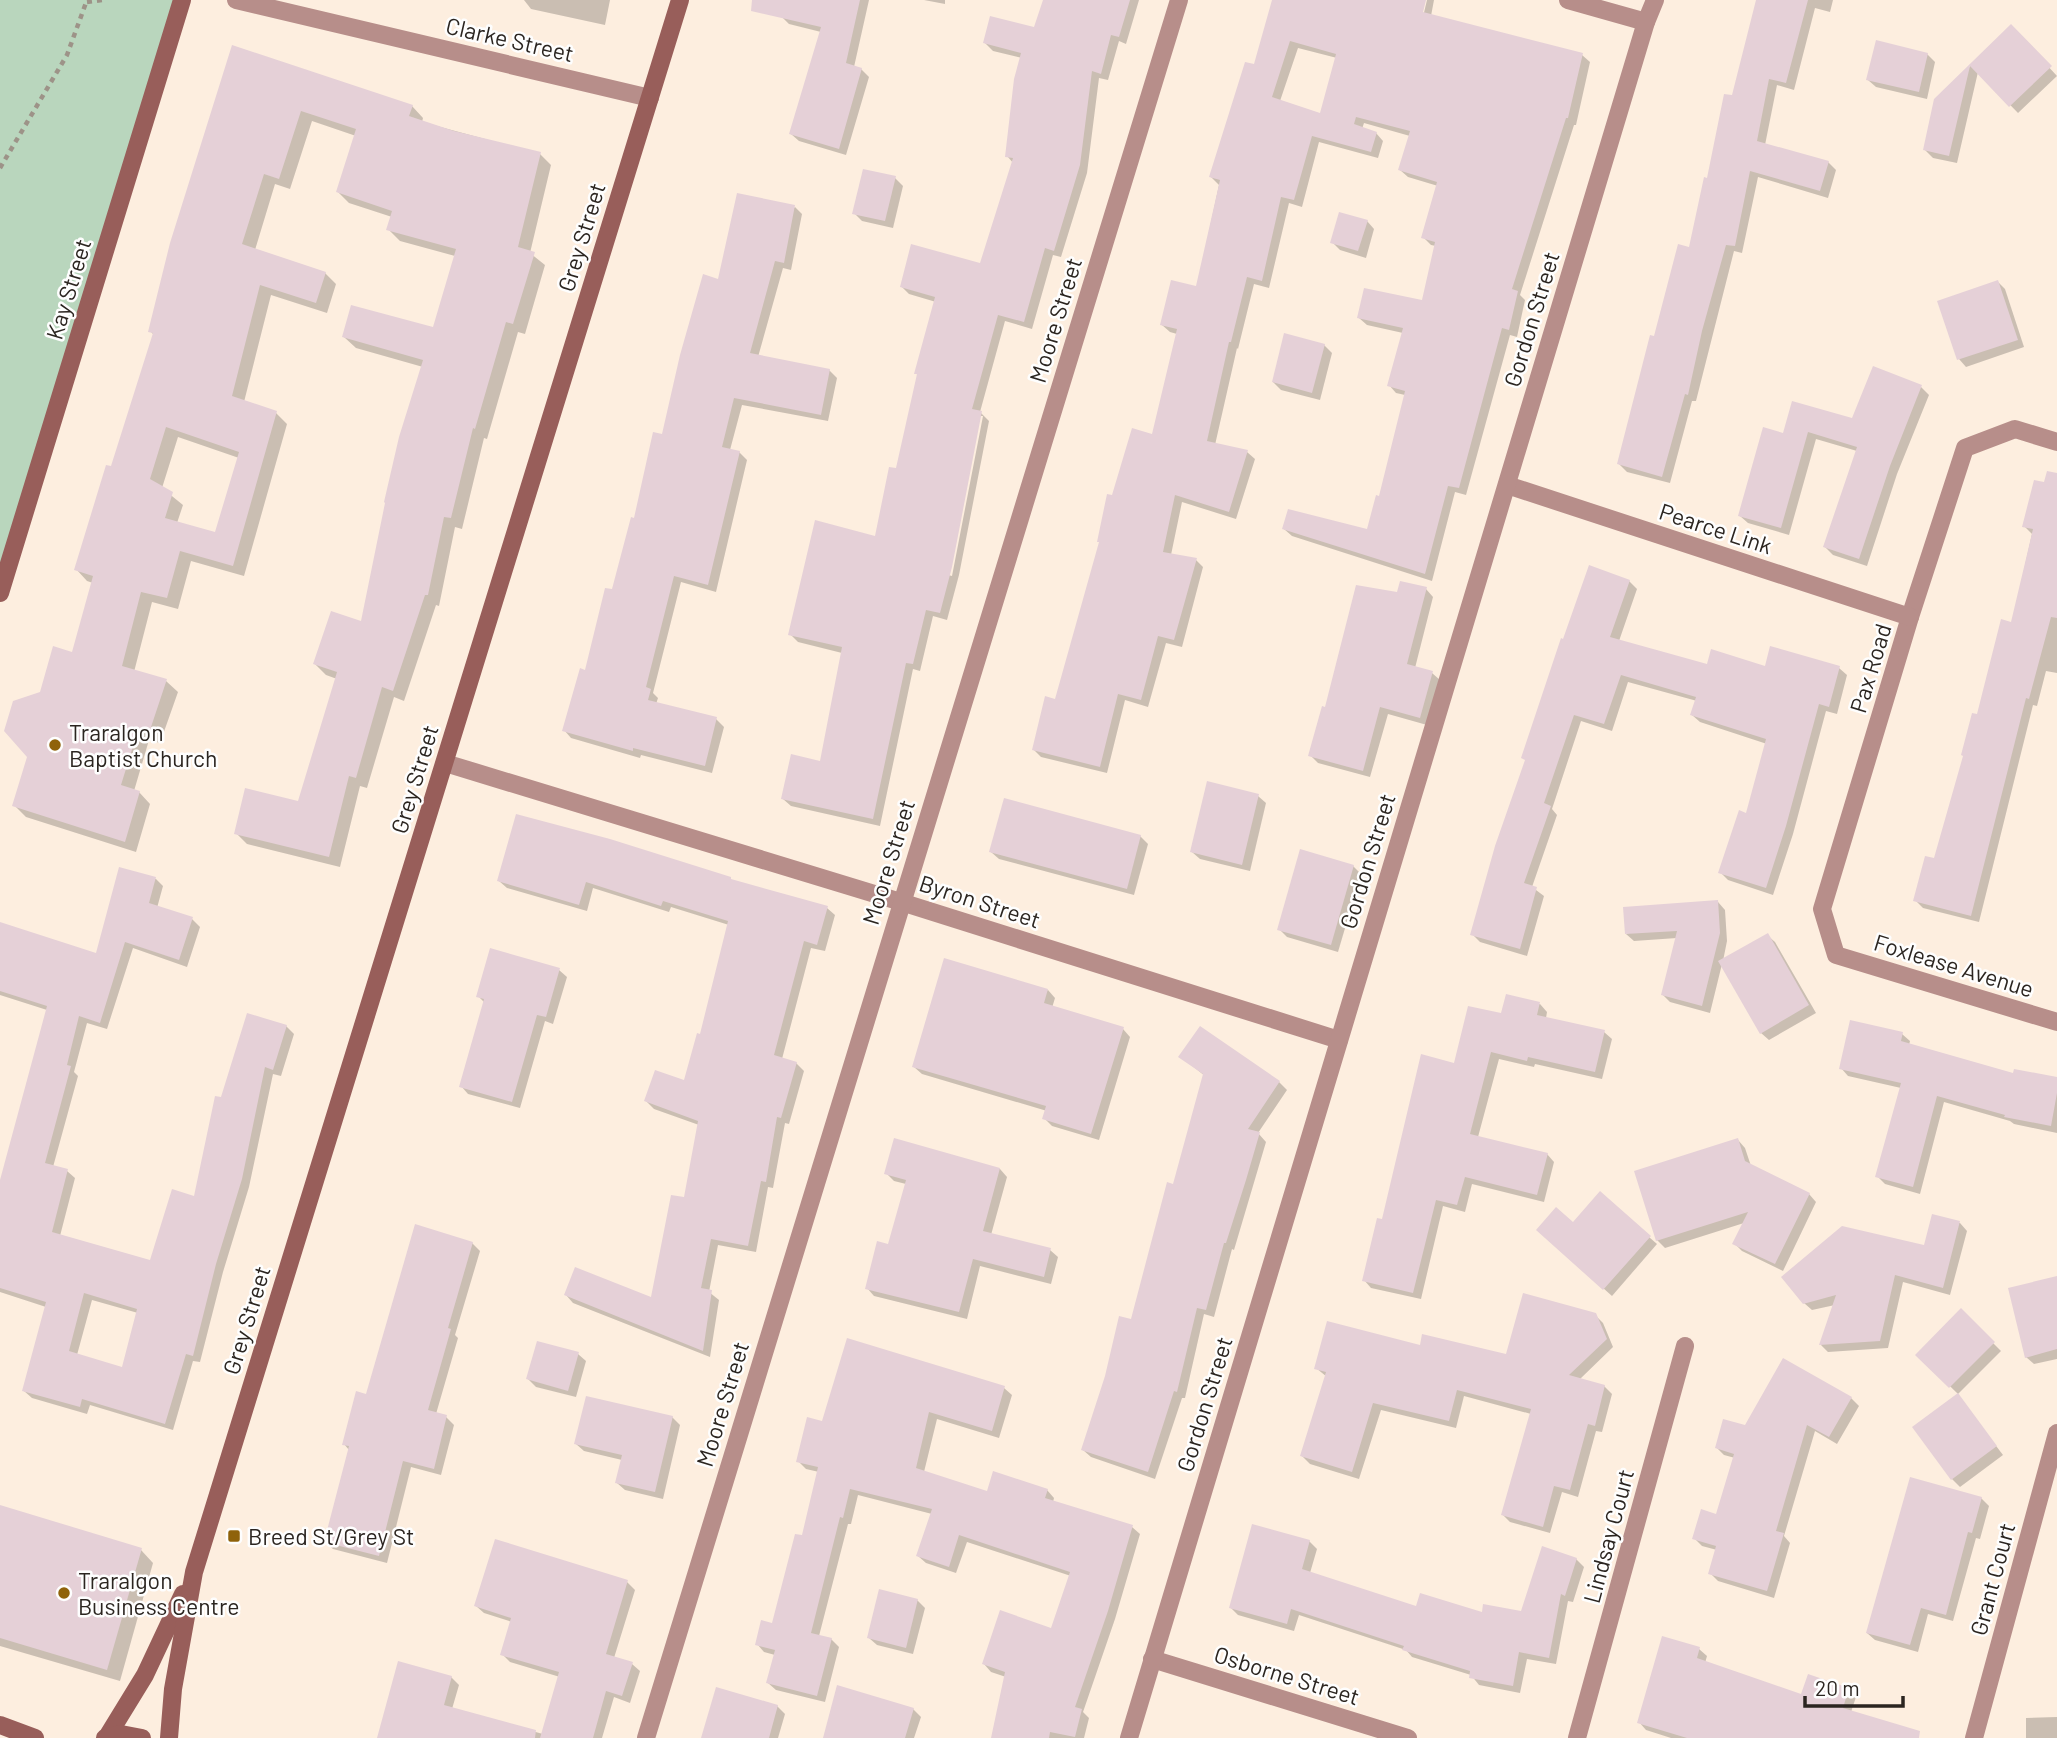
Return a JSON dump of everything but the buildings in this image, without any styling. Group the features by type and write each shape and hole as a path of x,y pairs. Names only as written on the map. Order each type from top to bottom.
{"main road":[{"name":"Kay Street","path":"0,593 183,0"},
{"name":"Grey Street","path":"169,1738 173,1689 194,1572 680,0"},
{"name":"Grey Street","path":"106,1737 145,1675 194,1572"},
{"path":"0,1725 35,1738"},
{"path":"106,1737 121,1734 142,1738"}],"street":[{"name":"Clarke Street","path":"236,0 650,98"},
{"name":"Moore Street","path":"646,1738 1179,0"},
{"path":"1568,0 1646,22"},
{"name":"Gordon Street","path":"1129,1738 1646,22 1655,0"},
{"name":"Pax Road","path":"1836,955 1822,909 1910,617 1965,448 2015,429 2057,442"},
{"name":"Pearce Link","path":"1507,485 1910,617"},
{"name":"Byron Street","path":"445,763 901,902 1339,1040"},
{"name":"Foxlease Avenue","path":"1836,955 2057,1022"},
{"name":"Lindsay Court","path":"1577,1738 1685,1346"},
{"name":"Grant Court","path":"1974,1738 2057,1433"},
{"name":"Osborne Street","path":"1152,1659 1408,1738"}],"path":[{"path":"0,168 67,55 87,1 103,0"}],"green space":[{"path":"0,0 182,0 0,593"}],"place":[{"name":"Traralgon Baptist Church","path":"55,745"},
{"name":"Breed St/Grey St","path":"234,1536"},
{"name":"Traralgon Business Centre","path":"64,1593"}]}
